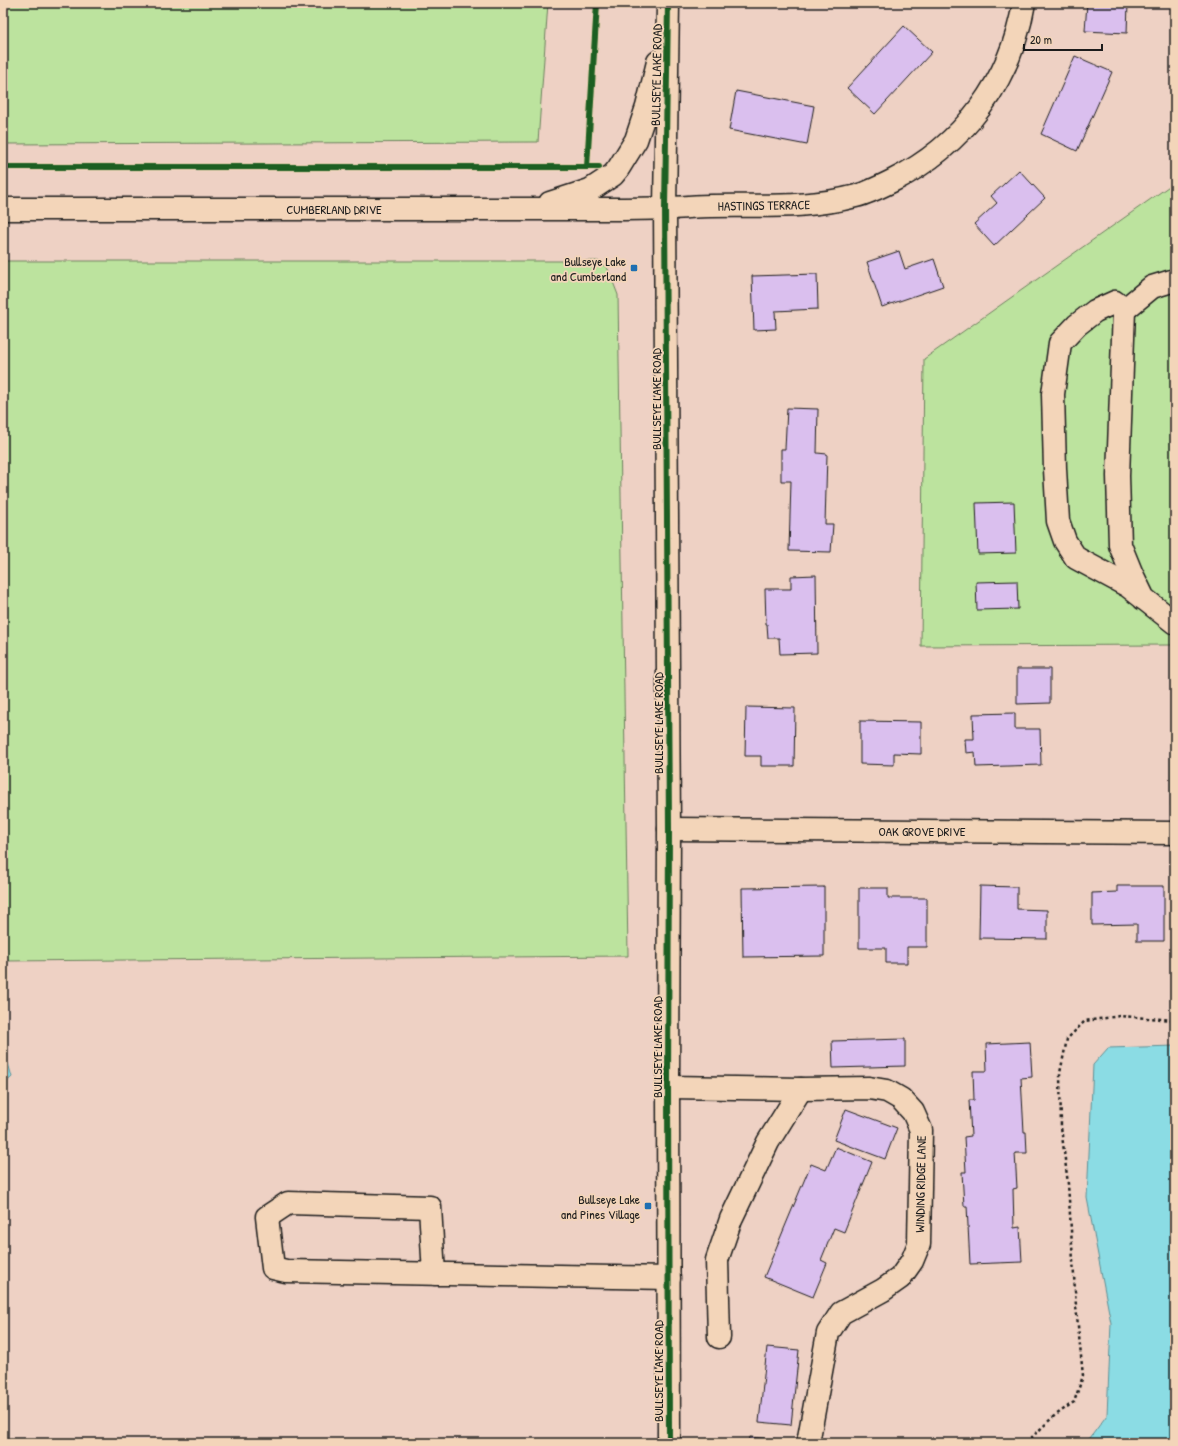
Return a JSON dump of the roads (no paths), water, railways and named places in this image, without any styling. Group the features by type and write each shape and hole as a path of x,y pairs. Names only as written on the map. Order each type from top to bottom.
{"street":[{"name":"BULLSEYE LAKE ROAD","path":"668,3 665,208 669,829 669,1443"},
{"name":"HASTINGS TERRACE","path":"665,208 710,206 779,207 809,205 857,196 878,188 919,166 940,151 958,135 975,116 988,98 999,80 1008,60 1021,19 1024,3"},
{"path":"532,209 590,190 613,175 618,169 636,140 647,107 668,26"},
{"name":"CUMBERLAND DRIVE","path":"3,209 665,208"},
{"path":"1144,599 1130,572 1120,545 1118,476 1124,310 1152,287 1175,280"},
{"path":"1124,310 1115,302 1095,311 1060,343 1053,394 1058,521 1065,541 1076,558 1128,586 1175,623"},
{"name":"OAK GROVE DRIVE","path":"669,829 1175,833"},
{"name":"WINDING RIDGE LANE","path":"668,1088 801,1090 869,1088 887,1091 900,1099 913,1112 921,1130 919,1244 912,1261 900,1278 883,1290 840,1313 828,1333 808,1443"},
{"path":"719,1337 718,1260 730,1219 768,1142 801,1090"},
{"path":"434,1274 430,1207 288,1203 268,1217 273,1268 286,1271 434,1274 669,1278"}],"water":[{"path":"1175,1046 1175,1443 1083,1443 1090,1438 1107,1415 1111,1323 1087,1198 1093,1065 1108,1048"},
{"path":"3,1060 8,1063 12,1077 3,1085"}],"place":[{"name":"Bullseye Lake and Cumberland","path":"634,268"},
{"name":"Bullseye Lake and Pines Village","path":"648,1206"}]}
